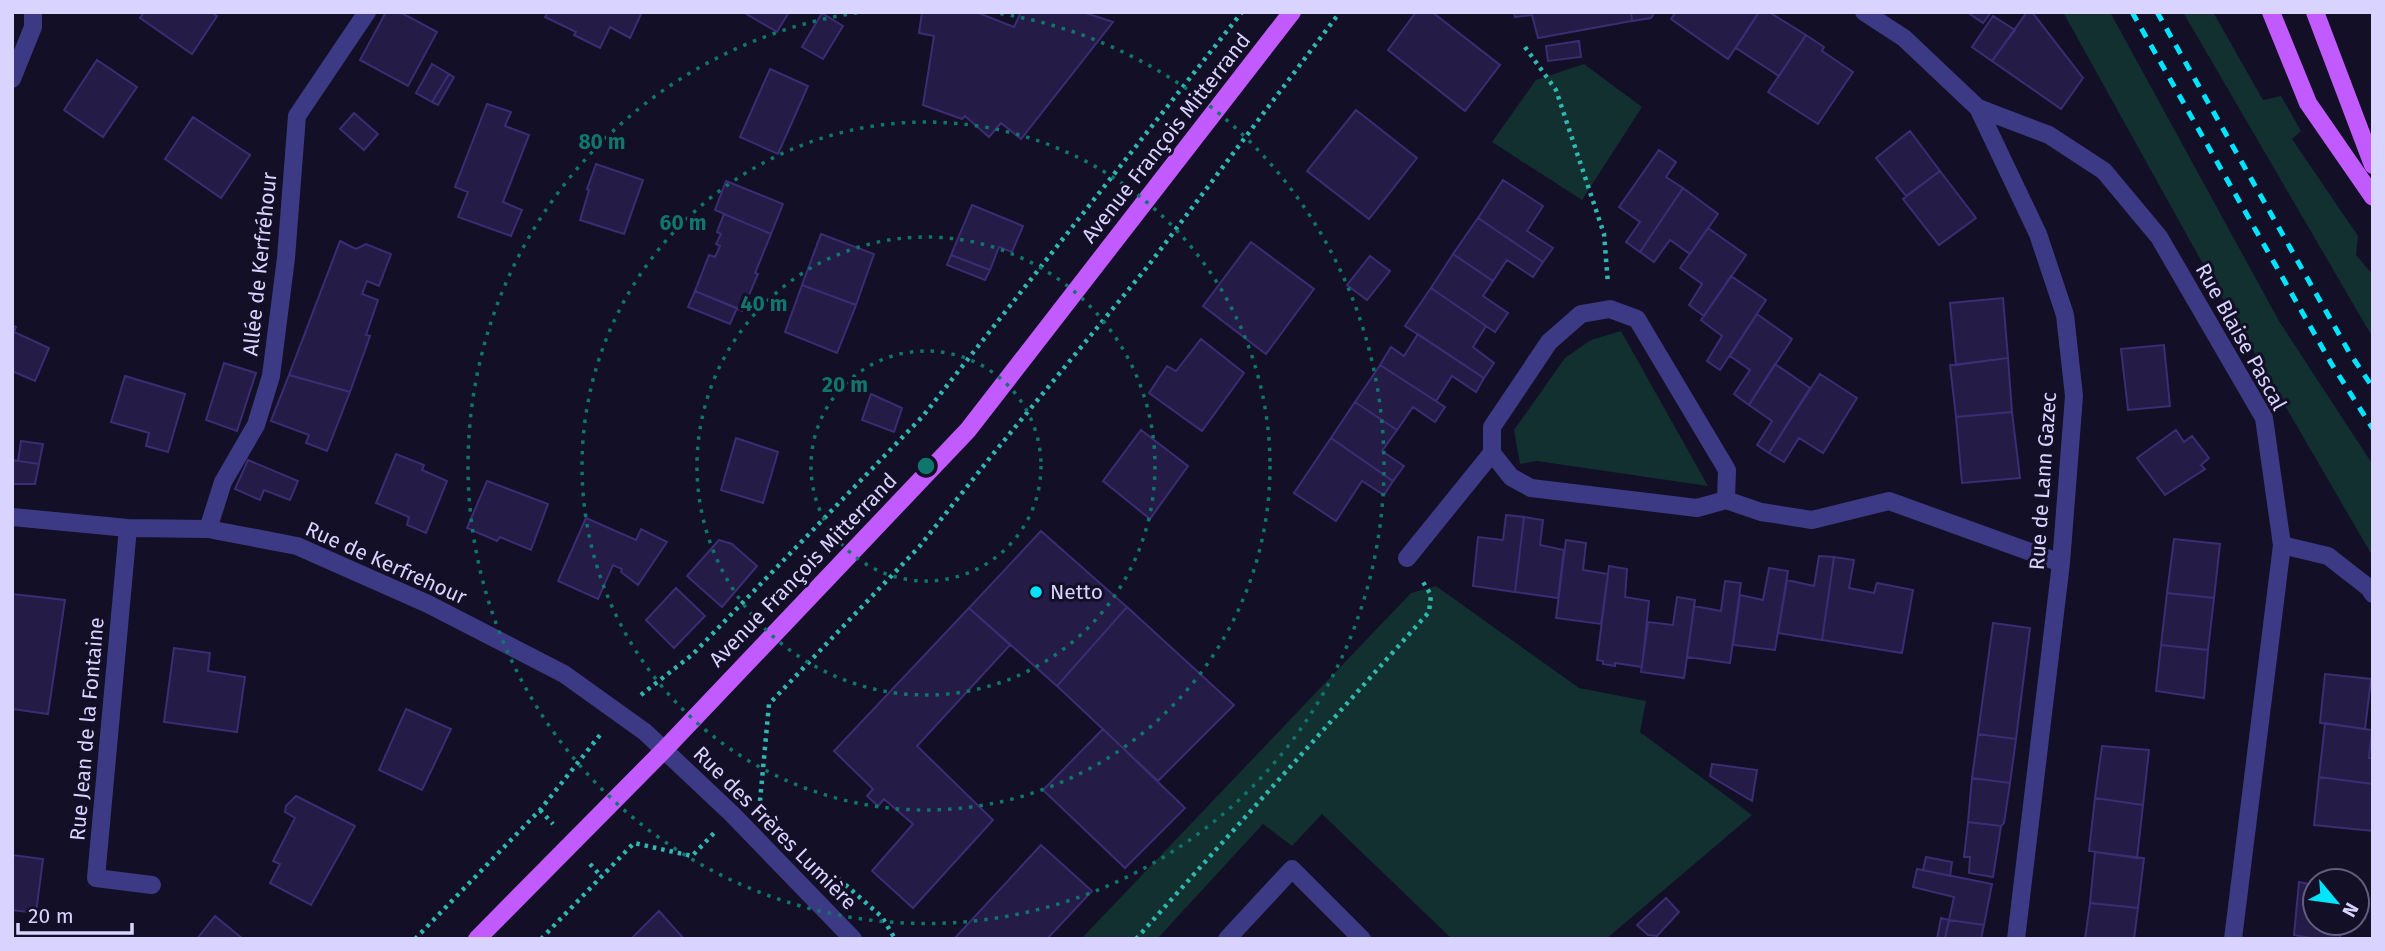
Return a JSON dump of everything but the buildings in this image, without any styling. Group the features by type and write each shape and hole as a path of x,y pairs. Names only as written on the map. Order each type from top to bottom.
{"main road":[{"name":"Avenue François Mitterrand","path":"477,939 664,750 968,430 1292,12"},
{"path":"2271,12 2308,103 2373,197"},
{"path":"2315,12 2373,165"}],"street":[{"path":"12,79 33,27 33,12"},
{"name":"Allée de Kerfréhour","path":"208,529 223,482 256,425 271,376 286,258 297,116 367,12"},
{"name":"Rue de Lann Gazec","path":"1864,12 1904,38 1978,108 2038,234 2065,315 2074,396 2061,563 2016,939"},
{"name":"Rue Blaise Pascal","path":"1978,108 2049,135 2104,171 2159,237 2264,418 2282,545 2233,939"},
{"path":"1726,500 1727,470 1637,318 1610,309 1581,314 1549,342 1492,427 1492,453 1511,477 1531,488 1697,508 1726,500 1761,512 1812,520 1889,501 2061,563"},
{"path":"1407,558 1492,453"},
{"name":"Rue de Kerfrehour","path":"12,517 128,528 208,529 297,546 428,604 564,674 645,732 664,750"},
{"name":"Rue Jean de la Fontaine","path":"128,528 96,878 152,885"},
{"path":"2282,545 2328,556 2373,594"},
{"name":"Rue des Frères Lumière","path":"664,750 732,814 853,939"},
{"path":"1227,939 1292,869 1362,939"}],"path":[{"path":"415,939 540,810 618,713 693,654 923,416 1242,12"},
{"path":"541,939 634,843 692,856 732,814 760,809 769,704 919,547 1148,266 1340,12"},
{"path":"1525,47 1556,90 1605,234 1610,309"},
{"path":"1136,939 1429,612 1431,595"}],"green space":[{"path":"2063,12 2110,12 2279,321 2373,465 2373,557 2208,273"},
{"path":"2183,12 2213,12 2263,100 2281,96 2301,131 2292,139 2358,236 2356,255 2373,275 2373,338"},
{"path":"1584,64 1642,107 1582,200 1492,142 1536,80"},
{"path":"1621,331 1708,486 1537,461 1520,464 1514,430 1565,358 1591,340"},
{"path":"1436,586 1579,688 1646,701 1640,732 1752,815 1606,939 1452,939 1322,814 1292,846 1263,824 1157,939 1081,939 1411,593"}],"railway":[{"path":"2132,12 2331,363 2373,429"},
{"path":"2157,12 2349,352 2373,388"}],"place":[{"name":"Netto","path":"1036,592"}]}
